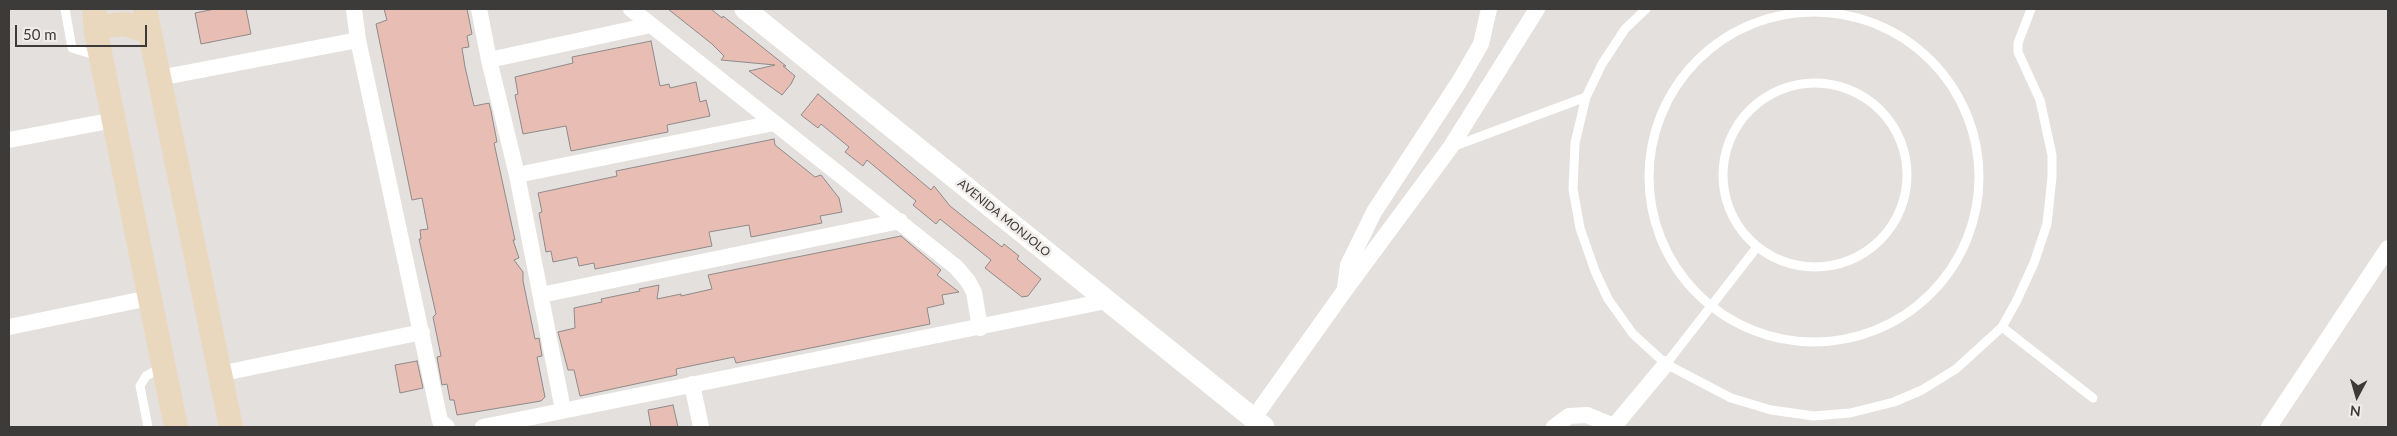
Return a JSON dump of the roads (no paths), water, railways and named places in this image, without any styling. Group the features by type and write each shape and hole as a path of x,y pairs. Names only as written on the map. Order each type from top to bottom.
{"main road":[{"path":"94,9 96,33 177,427"},
{"path":"96,33 106,26 125,24 149,16 159,78 229,426"}],"street":[{"path":"354,9 358,40 440,421 447,427"},
{"path":"479,9 489,60 517,175 563,410"},
{"path":"631,9 956,267 968,281 974,292 980,328"},
{"name":"AVENIDA MONJOLO","path":"745,9 1259,423"},
{"path":"1345,290 1348,265 1354,250 1374,212 1460,82 1481,44 1489,9"},
{"path":"1259,423 1345,290 1450,148 1537,9"},
{"path":"489,60 651,24"},
{"path":"159,78 358,40"},
{"path":"9,140 114,120"},
{"path":"517,175 774,123"},
{"path":"541,295 900,221"},
{"path":"2269,427 2388,248"},
{"path":"9,327 149,298"},
{"path":"483,427 1106,301"},
{"path":"219,374 422,332"},
{"path":"1554,427 1569,416 1586,415 1616,426 1666,364"},
{"path":"692,384 702,427"}],"lane":[{"path":"64,9 72,48 101,56"},
{"path":"1646,9 1625,29 1602,64 1586,96 1576,143 1573,189 1580,228 1595,271 1608,299 1633,334 1666,364 1731,398 1771,410 1814,416 1850,413 1894,402 1922,390 1956,370 2002,326 2034,263 2047,224 2052,176 2052,155 2040,100 2018,52 2018,43 2031,9"},
{"path":"1827,12 1865,20 1900,36 1930,60 1954,90 1971,124 1979,162 1978,200 1968,237 1950,271 1925,300 1894,322 1858,336 1820,342 1782,339 1772,336 1745,327 1712,307 1684,280 1664,248 1652,211 1648,173 1653,136 1667,100 1689,68 1718,43 1751,24 1789,14 1827,12"},
{"path":"1825,83 1851,90 1873,104 1891,122 1903,146 1908,172 1905,198 1895,222 1878,242 1857,257 1832,266 1805,267 1780,260 1757,247 1739,228 1727,204 1723,178 1726,152 1736,128 1752,108 1774,93 1799,84 1825,83"},
{"path":"1450,148 1586,96"},
{"path":"1666,364 1757,247"},
{"path":"2002,326 2093,398"},
{"path":"148,427 140,386 146,376 164,366"}]}
